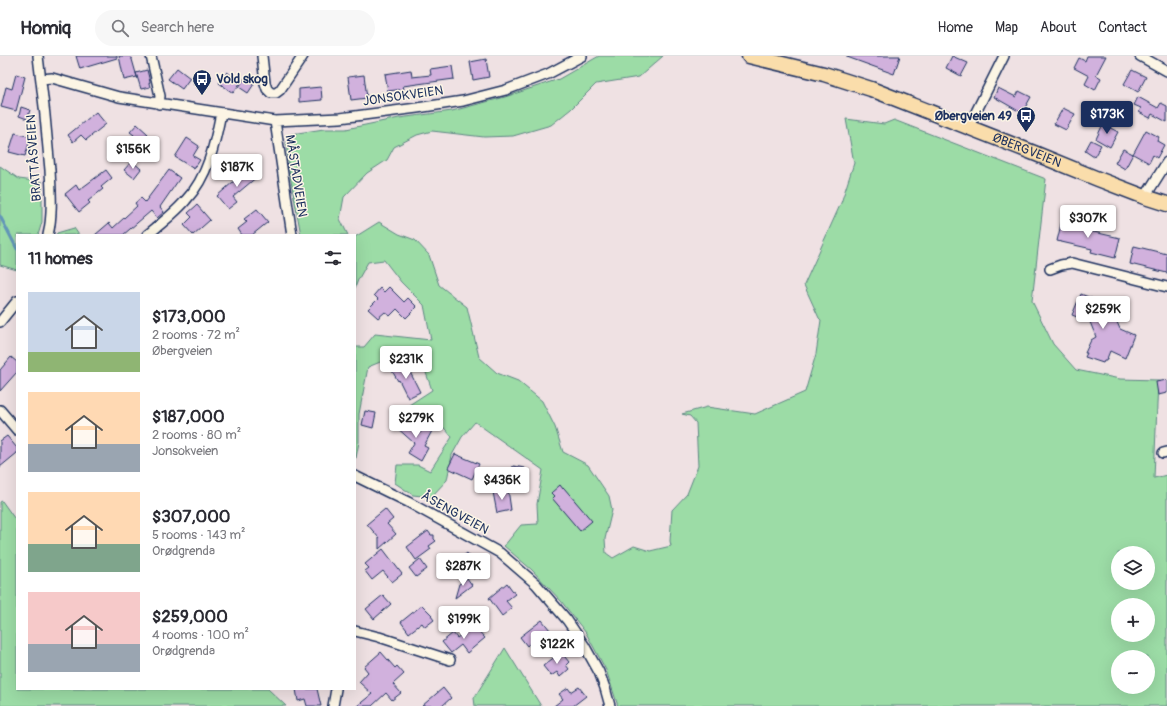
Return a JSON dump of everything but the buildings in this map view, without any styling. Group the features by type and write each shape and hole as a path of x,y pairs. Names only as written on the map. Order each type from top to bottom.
{"main road":[{"name":"ØBERGVEIEN","path":"749,56 824,74 872,89 968,128 1145,197 1167,204"}],"street":[{"name":"BRATTÅSVEIEN","path":"38,56 48,150 51,201 48,234"},
{"path":"151,56 160,96 159,104"},
{"path":"262,56 266,89 271,93 276,93 283,86 303,56"},
{"name":"JONSOKVEIEN","path":"41,79 52,78 118,97 275,121 340,118 463,101 506,90 548,74 582,56"},
{"path":"968,128 1004,56"},
{"path":"1140,56 1167,71"},
{"path":"149,234 187,200 196,187 208,163 221,113"},
{"name":"MÅSTADVEIEN","path":"275,121 292,234"},
{"path":"1145,197 1167,162"},
{"path":"1050,269 1061,265 1072,264 1167,287"},
{"path":"0,322 16,301"},
{"path":"2,416 16,429"},
{"name":"ÅSENGVEIEN","path":"356,476 408,502 500,553 536,584 567,620 584,645 599,672 610,706"},
{"path":"356,631 379,637 450,660"},
{"path":"333,706 336,690"}],"green space":[{"path":"599,56 663,56 639,77 596,84 571,109 551,125 513,136 484,137 432,131 417,135 394,147 387,160 367,173 344,197 340,219 348,234 301,234 289,170 286,142 291,134 324,129 346,129 399,118 452,111 505,97 559,79"},
{"path":"846,119 884,124 894,120 1046,179 1032,301 1053,344 1076,370 1120,379 1158,380 1154,478 1167,475 1167,706 618,706 606,670 586,633 561,601 532,570 504,546 521,525 538,524 537,504 543,470 475,422 462,437 452,455 447,480 431,497 413,495 395,483 397,465 418,465 430,471 452,437 439,422 417,416 409,405 432,390 425,370 413,355 395,356 368,367 359,414 359,442 356,458 356,347 364,347 375,334 431,340 424,305 401,282 384,260 368,262 356,285 356,236 379,222 399,234 415,240 429,255 439,285 467,307 479,357 497,373 518,381 542,401 555,427 563,452 588,465 609,496 612,510 605,539 606,553 613,558 634,546 650,551 671,546 672,510 687,494 698,466 696,423 690,416 682,414 707,407 755,414 805,392 816,354 821,320 804,285 841,203 854,163"},
{"path":"0,166 19,179 42,182 42,222 38,234 16,234 16,270 0,265"},
{"path":"74,228 78,234 56,234"},
{"path":"2,501 16,521 16,690 269,690 286,706 0,706 0,502"},
{"path":"505,648 541,706 475,706 474,698"}],"waterway":[{"path":"0,216 16,247"}],"place":[{"name":"Vold skog","path":"202,96"},
{"name":"Øbergveien 49","path":"1026,133"}]}
